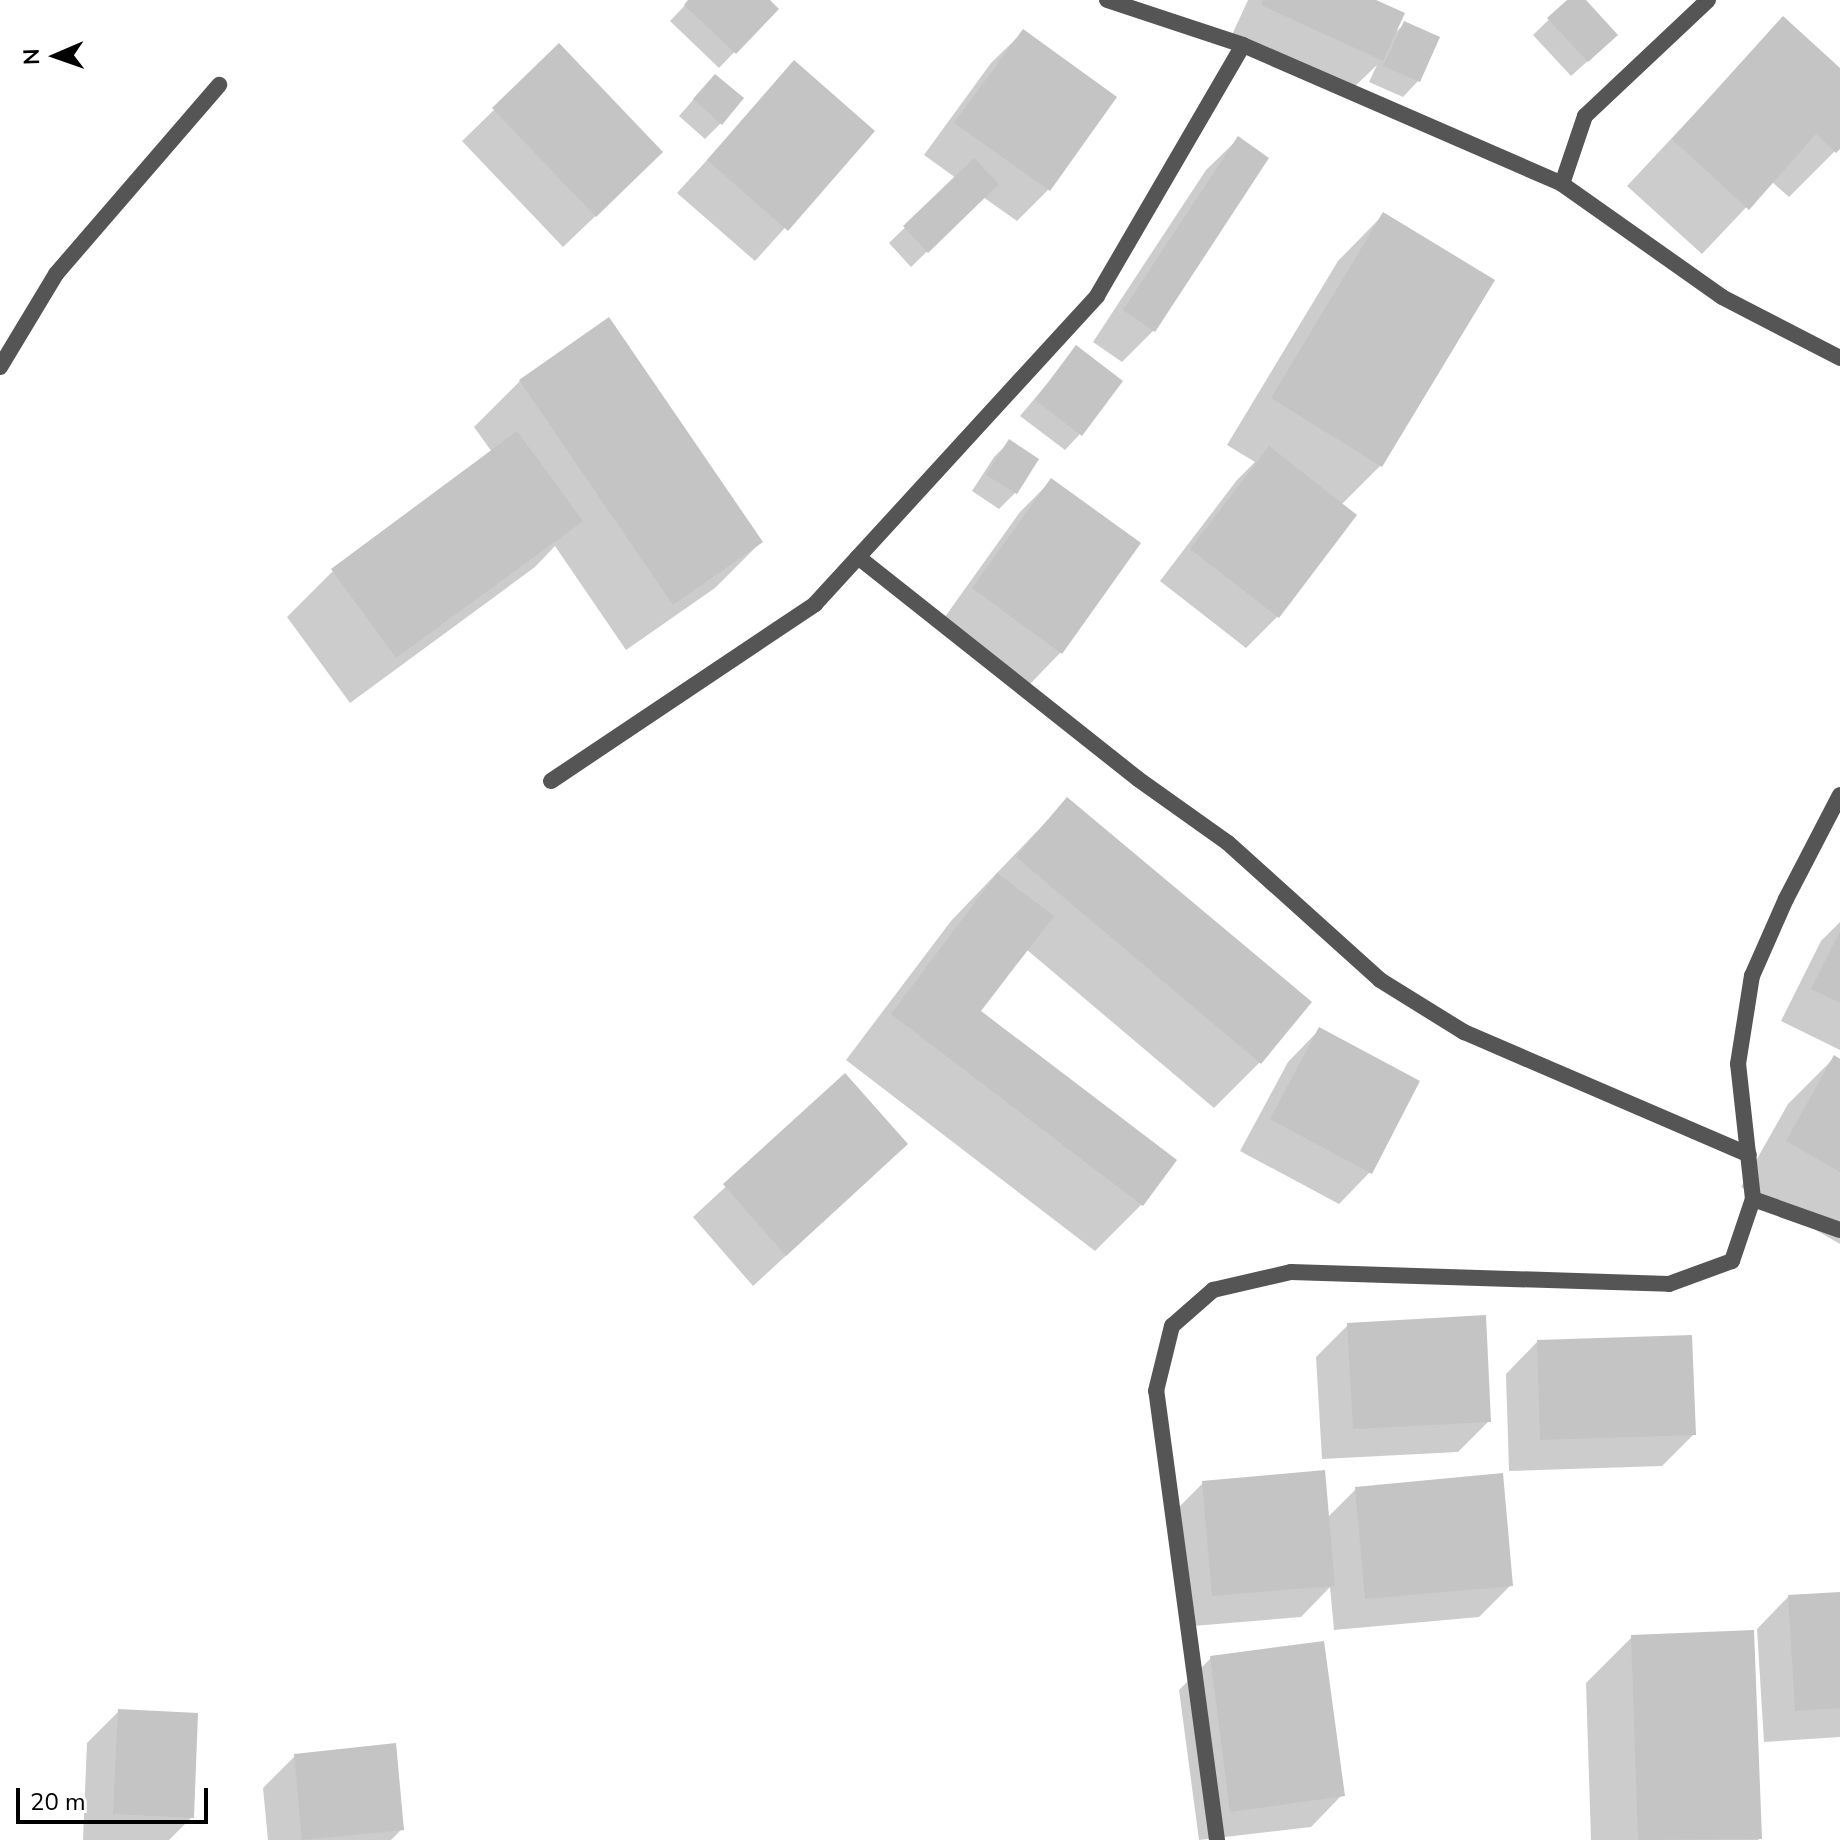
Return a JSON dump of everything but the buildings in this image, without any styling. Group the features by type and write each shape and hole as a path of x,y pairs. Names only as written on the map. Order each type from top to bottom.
{"street":[{"path":"1107,0 1243,45 1562,184 1722,297 1840,358"},
{"path":"1562,184 1585,116 1708,0"},
{"path":"551,781 815,604 1097,296 1243,45"},
{"path":"0,367 56,274 219,85"},
{"path":"858,557 1138,779 1228,843 1380,980 1464,1032 1749,1155"},
{"path":"1217,1840 1156,1391 1172,1326 1213,1290 1291,1272 1669,1284 1732,1261 1753,1199 1738,1064 1752,976 1786,899 1840,795"},
{"path":"1753,1199 1840,1230"}]}
